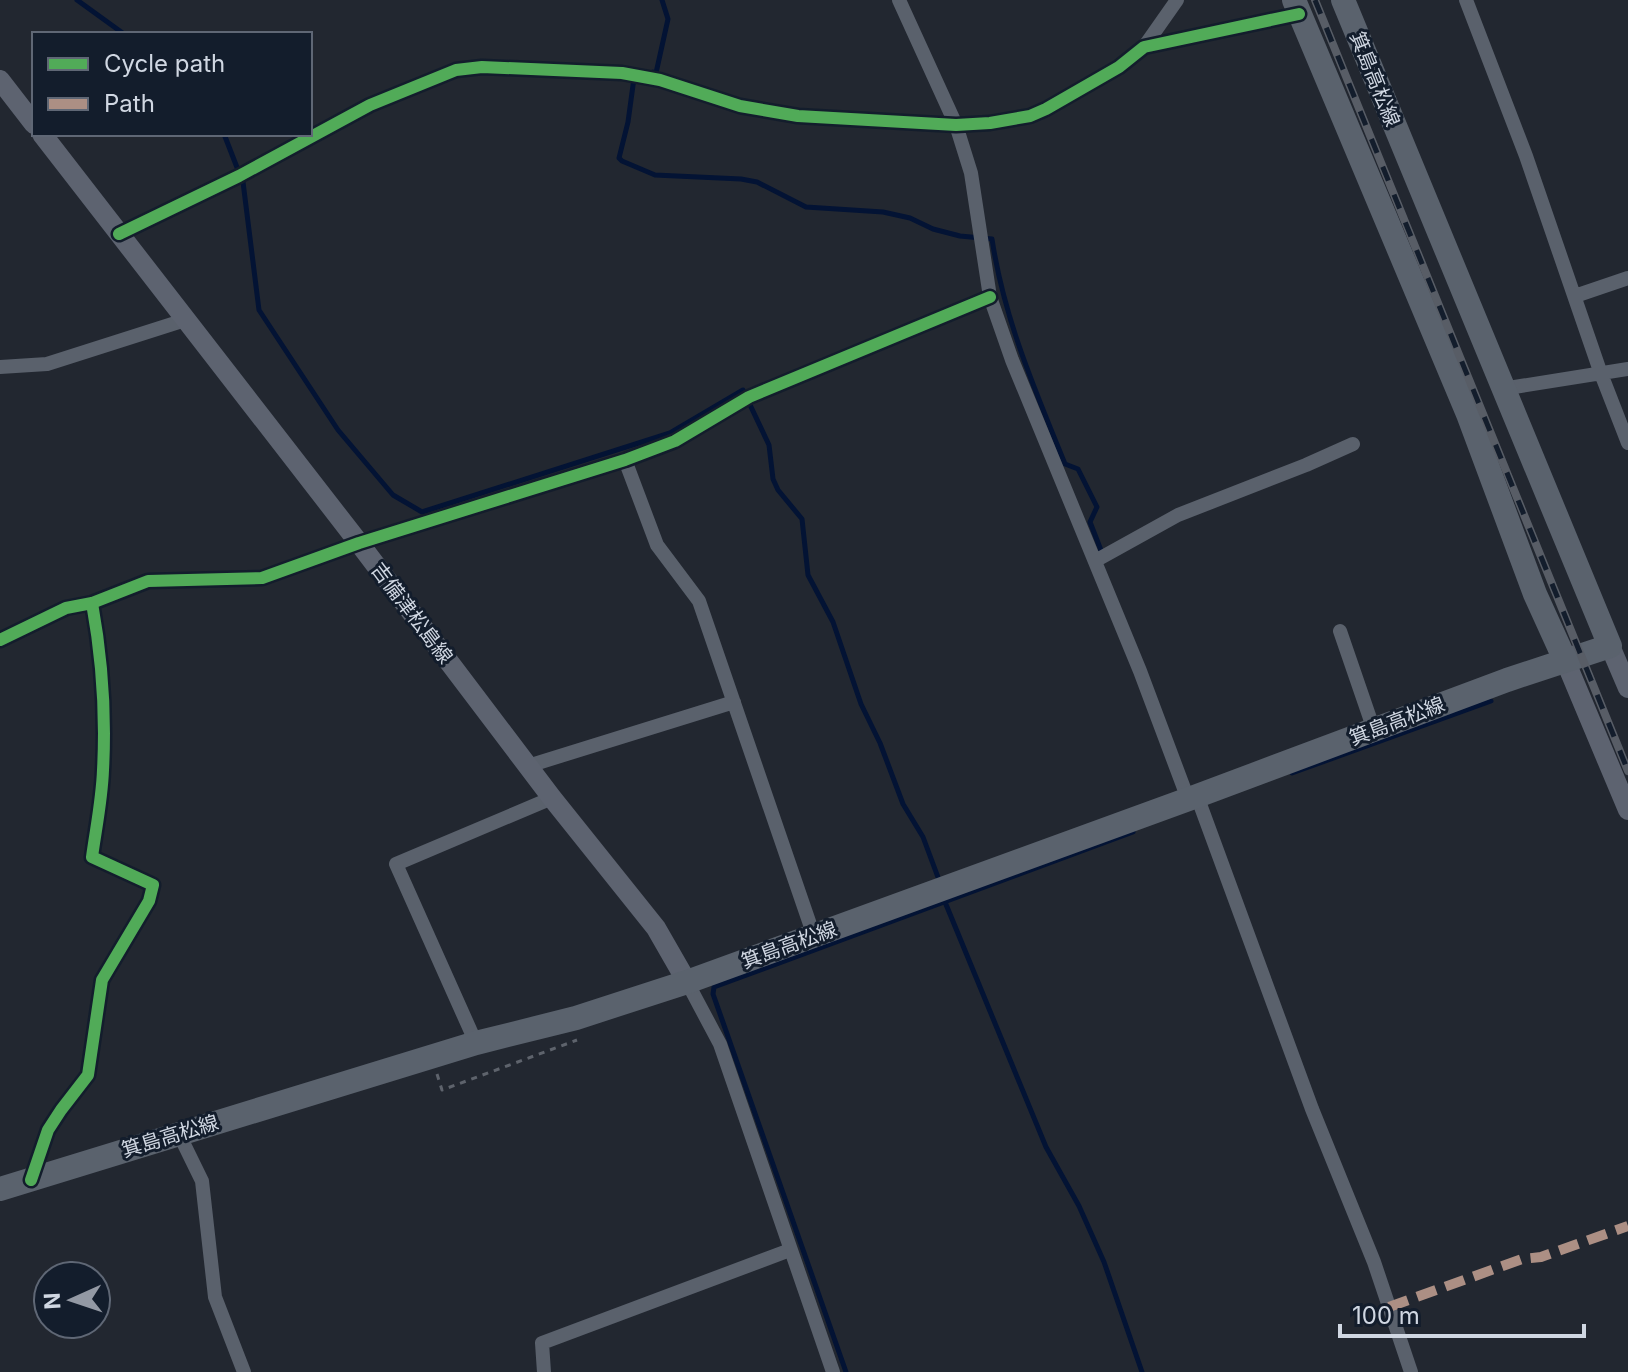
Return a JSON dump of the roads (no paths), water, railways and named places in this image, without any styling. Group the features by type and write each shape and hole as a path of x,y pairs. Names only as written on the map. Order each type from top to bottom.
{"main road":[{"name":"箕島高松線","path":"0,1189 476,1043 576,1018 687,982 1197,803 1374,730 1619,643 1502,389 1343,0"},
{"path":"1297,7 1468,414 1535,594 1628,810"},
{"path":"0,80 32,121"},
{"name":"吉備津松島線","path":"44,136 552,798 656,928 687,982"},
{"path":"1619,643 1628,688"}],"street":[{"path":"899,0 956,125 971,173 990,297 1012,360 1100,558 1197,803 1306,1095 1374,1262 1411,1372"},
{"path":"312,136 437,76 482,67 634,75 740,106 798,116 956,125 1008,121 1030,116 1119,67 1144,47 1177,0"},
{"path":"1466,0 1628,443"},
{"path":"1144,47 1297,7"},
{"path":"119,234 239,176 312,136"},
{"path":"1575,296 1628,278"},
{"path":"0,640 66,608 92,603 148,581 262,578 359,543 625,460 675,441 748,398 990,297"},
{"path":"0,367 47,364 185,320"},
{"path":"1502,389 1600,371 1628,369"},
{"path":"1100,558 1178,515 1353,444"},
{"path":"625,460 657,545 699,601 814,936"},
{"path":"31,1180 48,1130 88,1075 102,980 149,901 153,885 92,857 104,743 103,674 92,603"},
{"path":"1340,631 1374,730"},
{"path":"528,766 734,702"},
{"path":"476,1043 396,864 552,798"},
{"path":"687,982 720,1044 833,1372"},
{"path":"179,1134 202,1181 215,1297 244,1372"},
{"path":"544,1372 542,1343 790,1250"}],"waterway":[{"path":"77,0 121,32"},
{"path":"653,72 656,73 668,19 662,0"},
{"path":"634,78 619,158 622,161 655,175 757,182 806,207 883,212 960,236 992,239 1012,326 1043,409 1065,464 1078,469 1097,507 1090,522 1102,553"},
{"path":"225,136 238,170"},
{"path":"243,182 259,310 338,430 393,495 422,512 670,433 743,390 769,445 773,479 778,490 802,519 808,575 833,622 861,704 880,743 903,804 923,837 939,880"},
{"path":"1292,773 1491,701"},
{"path":"846,1372 713,994 714,987 1133,832"},
{"path":"945,902 1046,1147 1079,1206 1104,1262 1142,1372"}],"railway":[{"path":"1315,0 1628,771"}]}
